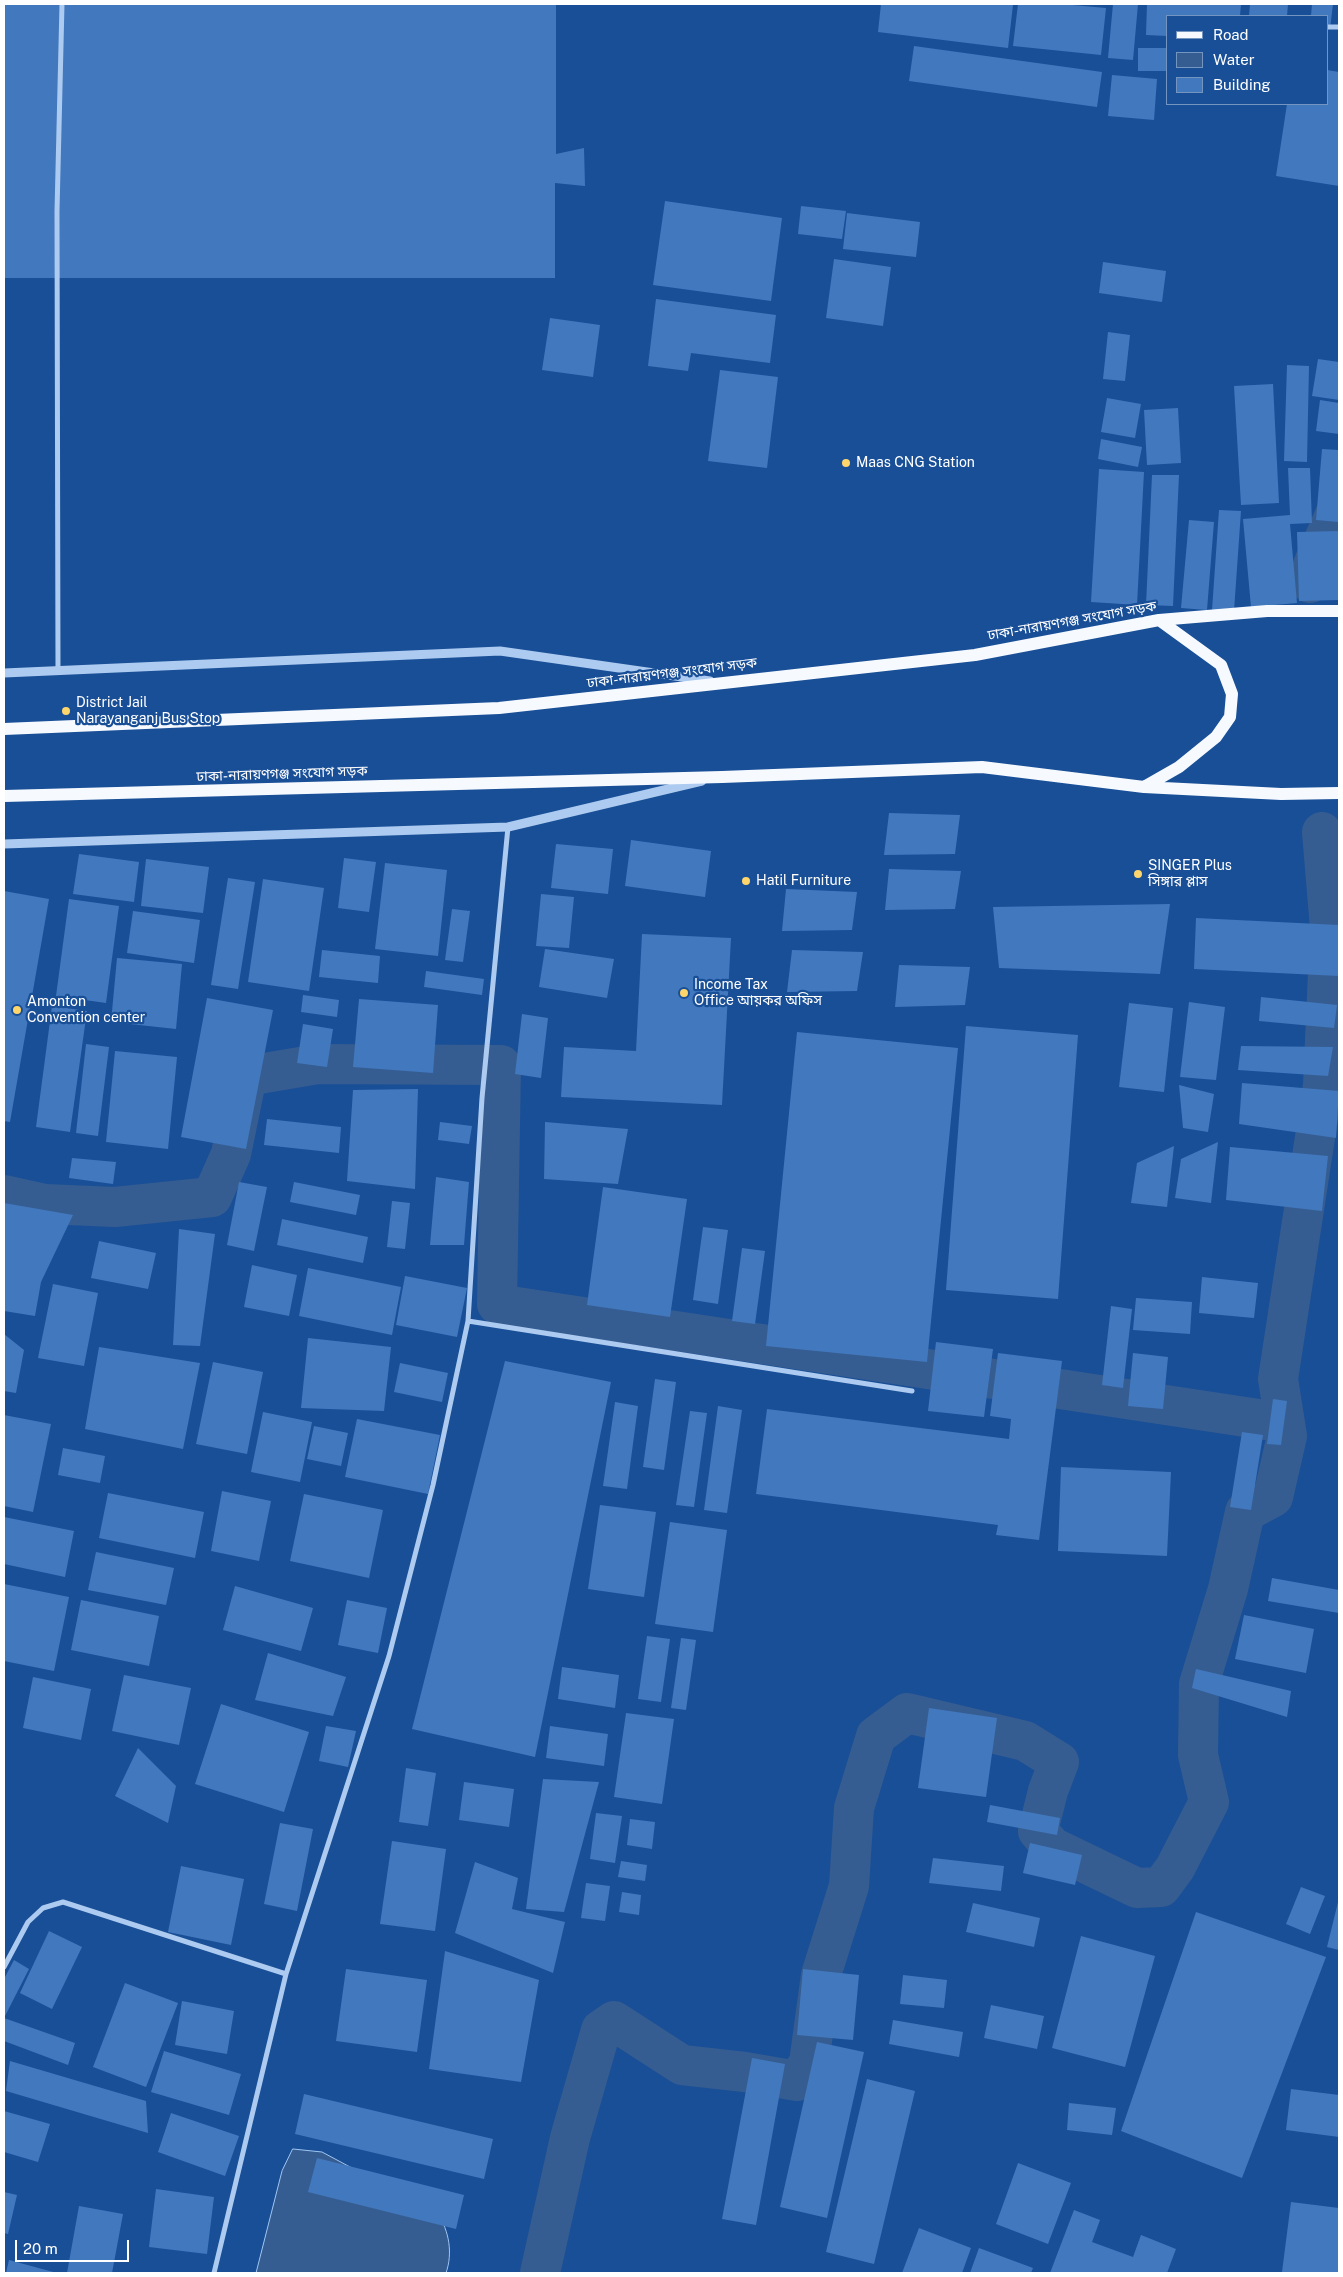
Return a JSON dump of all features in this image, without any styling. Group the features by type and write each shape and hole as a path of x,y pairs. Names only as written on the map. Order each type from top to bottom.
{"main road":[{"name":"ঢাকা-নারায়ণগঞ্জ সংযোগ সড়ক","path":"4,729 499,708 975,655 1159,620 1267,611 1339,611"},
{"path":"1144,787 1179,767 1216,737 1230,717 1232,694 1221,665 1159,620"},
{"name":"ঢাকা-নারায়ণগঞ্জ সংযোগ সড়ক","path":"4,796 722,777 982,767 1144,787 1281,794 1339,793"}],"street":[{"path":"58,670 57,211 62,4"},
{"path":"4,673 500,651 723,682"},
{"path":"4,844 508,828 722,777"},
{"path":"214,2273 286,1974 389,1656 433,1485 468,1321 482,1098 508,828"},
{"path":"468,1321 912,1391"},
{"path":"4,1967 28,1922 42,1908 63,1902 286,1974"}],"water":[{"path":"293,2149 322,2152 438,2214 449,2242 449,2258 446,2273 256,2273 282,2171"}],"building":[{"path":"4,4 556,4 556,154 584,148 585,186 555,183 555,278 4,278"},
{"path":"881,4 1013,5 1008,48 878,32"},
{"path":"1018,4 1061,4 1106,8 1101,55 1013,46"},
{"path":"1113,4 1138,4 1133,60 1108,58"},
{"path":"1147,4 1241,4 1240,15 1166,15 1166,36 1146,35"},
{"path":"1250,4 1288,4 1287,15 1249,15"},
{"path":"1312,4 1333,4 1330,29 1328,28 1328,15 1311,15"},
{"path":"914,46 1102,72 1097,107 909,81"},
{"path":"1138,48 1166,48 1166,71 1138,71"},
{"path":"1328,70 1339,72 1339,186 1276,176 1287,105 1328,105"},
{"path":"1112,75 1157,79 1154,120 1108,116"},
{"path":"665,201 782,218 771,301 653,285"},
{"path":"801,206 846,211 842,239 798,234"},
{"path":"847,213 920,222 916,257 843,249"},
{"path":"834,259 891,267 883,326 826,318"},
{"path":"1103,262 1166,271 1162,302 1099,293"},
{"path":"656,299 776,315 770,363 691,353 688,371 648,366"},
{"path":"550,318 600,325 593,377 542,370"},
{"path":"1108,332 1130,335 1125,381 1103,379"},
{"path":"1318,359 1339,362 1339,400 1312,396"},
{"path":"1287,365 1309,366 1307,462 1284,461"},
{"path":"720,370 778,377 767,468 708,461"},
{"path":"1273,384 1279,503 1241,505 1234,386"},
{"path":"1107,398 1141,404 1135,438 1101,432"},
{"path":"1320,400 1339,403 1339,434 1316,431"},
{"path":"1178,408 1181,463 1147,465 1144,410"},
{"path":"1101,439 1142,447 1138,467 1098,459"},
{"path":"1322,449 1339,450 1339,522 1316,520"},
{"path":"1288,468 1310,468 1312,523 1290,524 1297,603 1251,607 1243,519 1290,515"},
{"path":"1099,469 1144,472 1137,605 1091,602"},
{"path":"1152,475 1179,475 1173,606 1146,605"},
{"path":"1219,510 1241,511 1234,611 1212,610"},
{"path":"1189,520 1214,522 1207,610 1181,608"},
{"path":"1339,531 1339,600 1299,601 1297,532"},
{"path":"889,813 960,815 955,854 884,855"},
{"path":"631,840 711,851 705,897 625,886"},
{"path":"556,844 613,849 608,894 551,888"},
{"path":"79,854 139,862 134,902 73,894"},
{"path":"344,858 376,862 369,912 338,908"},
{"path":"146,859 209,867 203,913 141,906"},
{"path":"385,863 447,870 438,956 375,949"},
{"path":"889,869 961,871 955,909 885,910"},
{"path":"228,878 255,882 238,989 211,985"},
{"path":"263,879 324,888 309,991 248,982"},
{"path":"786,889 857,892 852,930 782,931"},
{"name":"Amonton Convention center","path":"4,891 49,899 10,1122 4,1121"},
{"path":"541,894 574,897 569,948 536,946"},
{"path":"69,899 119,906 106,1003 56,996"},
{"path":"1170,904 1160,974 999,968 993,907"},
{"path":"452,909 470,911 463,962 445,960"},
{"path":"133,911 200,920 194,963 127,953"},
{"path":"1196,918 1339,925 1339,976 1194,969"},
{"name":"Income Tax Office আয়কর অফিস","path":"642,934 731,938 722,1105 561,1097 564,1047 636,1051"},
{"path":"545,949 614,959 607,998 539,987"},
{"path":"322,950 380,956 378,983 319,977"},
{"path":"792,950 863,952 857,991 787,992"},
{"path":"117,958 182,964 176,1029 111,1022"},
{"path":"899,965 970,967 965,1005 895,1007"},
{"path":"426,971 484,979 482,995 424,987"},
{"path":"303,995 339,1000 337,1017 301,1012"},
{"path":"1261,997 1337,1005 1334,1028 1259,1021"},
{"path":"207,998 273,1010 246,1149 181,1137"},
{"path":"359,999 438,1005 433,1073 353,1067"},
{"path":"1189,1002 1225,1007 1216,1080 1180,1077"},
{"path":"1129,1003 1173,1008 1164,1092 1119,1087"},
{"path":"52,1006 87,1011 70,1132 36,1127"},
{"path":"522,1014 548,1018 541,1078 515,1074"},
{"path":"303,1024 333,1029 327,1067 297,1063"},
{"path":"966,1026 1078,1035 1058,1299 946,1290"},
{"path":"797,1032 958,1048 927,1362 766,1346"},
{"path":"86,1044 109,1047 98,1136 76,1133"},
{"path":"1241,1046 1333,1047 1328,1076 1238,1070"},
{"path":"115,1051 177,1057 168,1149 106,1142"},
{"path":"1242,1083 1339,1091 1336,1138 1239,1124"},
{"path":"1179,1085 1214,1094 1208,1132 1183,1128"},
{"path":"418,1089 415,1189 347,1181 353,1090"},
{"path":"267,1119 341,1127 339,1153 264,1145"},
{"path":"440,1122 472,1126 469,1144 438,1140"},
{"path":"545,1122 628,1129 618,1184 544,1179"},
{"path":"1218,1142 1211,1203 1175,1198 1181,1159"},
{"path":"1174,1146 1167,1207 1131,1203 1137,1163"},
{"path":"1230,1147 1328,1156 1322,1211 1226,1200"},
{"path":"72,1158 116,1162 113,1184 69,1178"},
{"path":"436,1177 469,1182 464,1245 430,1245"},
{"path":"239,1182 267,1187 254,1251 227,1245"},
{"path":"294,1182 360,1195 356,1215 290,1202"},
{"path":"603,1187 687,1199 670,1317 587,1305"},
{"path":"392,1201 410,1203 405,1249 387,1247"},
{"path":"4,1203 73,1215 41,1282 35,1316 4,1311"},
{"path":"282,1219 368,1237 363,1263 277,1245"},
{"path":"703,1227 728,1230 718,1304 693,1300"},
{"path":"179,1229 215,1234 200,1346 173,1345"},
{"path":"99,1241 156,1253 148,1289 91,1278"},
{"path":"742,1248 765,1251 755,1324 732,1321"},
{"path":"252,1265 297,1275 289,1316 244,1307"},
{"path":"308,1268 401,1287 392,1335 299,1316"},
{"path":"405,1276 467,1288 457,1337 396,1325"},
{"path":"1202,1277 1258,1283 1254,1318 1199,1313"},
{"path":"53,1284 98,1293 84,1366 38,1358"},
{"path":"1136,1298 1192,1302 1190,1334 1133,1330"},
{"path":"1111,1306 1132,1309 1123,1388 1102,1385"},
{"path":"4,1334 24,1350 16,1393 4,1391"},
{"path":"308,1338 391,1347 384,1411 301,1408"},
{"path":"936,1342 993,1349 984,1417 928,1411"},
{"path":"99,1347 200,1363 183,1449 85,1429"},
{"path":"998,1353 1062,1361 1039,1540 996,1535 998,1525 756,1494 767,1409 1009,1439 1011,1419 990,1416"},
{"path":"1133,1353 1168,1357 1163,1409 1128,1406"},
{"path":"505,1361 611,1382 535,1757 412,1729"},
{"path":"213,1362 263,1372 247,1454 196,1444"},
{"path":"400,1363 448,1373 442,1402 394,1392"},
{"path":"655,1379 676,1382 664,1470 643,1467"},
{"path":"1273,1399 1287,1401 1281,1445 1267,1444"},
{"path":"615,1402 638,1406 627,1489 603,1486"},
{"path":"718,1406 742,1410 727,1513 704,1510"},
{"path":"690,1411 707,1413 694,1507 676,1505"},
{"path":"263,1412 312,1422 300,1482 251,1472"},
{"path":"4,1415 51,1424 33,1512 4,1506"},
{"path":"357,1419 440,1435 428,1494 345,1477"},
{"path":"314,1426 348,1433 341,1466 307,1459"},
{"path":"1242,1432 1263,1435 1251,1510 1230,1507"},
{"path":"63,1448 105,1456 100,1483 58,1475"},
{"path":"1061,1467 1171,1472 1167,1556 1058,1551"},
{"path":"222,1491 271,1501 259,1561 211,1551"},
{"path":"108,1493 204,1512 195,1558 99,1538"},
{"path":"304,1494 383,1510 369,1578 290,1561"},
{"path":"600,1505 656,1512 644,1597 588,1589"},
{"path":"4,1517 74,1531 65,1577 4,1564"},
{"path":"670,1522 727,1530 713,1632 655,1624"},
{"path":"96,1552 174,1568 166,1605 88,1590"},
{"path":"1272,1578 1339,1590 1339,1613 1268,1601"},
{"path":"4,1584 69,1597 54,1671 4,1661"},
{"path":"235,1586 313,1608 301,1651 223,1630"},
{"path":"81,1600 159,1616 149,1666 71,1650"},
{"path":"347,1600 387,1608 378,1653 338,1645"},
{"path":"1244,1615 1314,1629 1306,1673 1235,1659"},
{"path":"647,1636 670,1639 661,1702 638,1699"},
{"path":"681,1638 696,1640 686,1710 671,1708"},
{"path":"268,1653 346,1677 333,1716 255,1700"},
{"path":"562,1667 619,1675 615,1708 558,1699"},
{"path":"1196,1669 1291,1691 1287,1717 1192,1688"},
{"path":"124,1675 191,1688 179,1745 112,1731"},
{"path":"33,1677 91,1689 81,1740 23,1728"},
{"path":"221,1704 309,1732 284,1812 195,1784"},
{"path":"929,1708 997,1718 986,1797 918,1788"},
{"path":"626,1713 674,1719 662,1804 614,1797"},
{"path":"326,1726 356,1731 348,1767 319,1761"},
{"path":"550,1726 608,1734 604,1766 546,1758"},
{"path":"138,1748 176,1786 168,1823 115,1796"},
{"path":"406,1768 436,1773 428,1826 399,1822"},
{"path":"543,1779 599,1782 564,1912 526,1909"},
{"path":"464,1782 514,1789 509,1827 459,1820"},
{"path":"990,1805 1060,1818 1057,1835 987,1822"},
{"path":"596,1813 622,1816 615,1863 590,1859"},
{"path":"630,1819 655,1822 652,1849 627,1845"},
{"path":"280,1823 313,1829 297,1911 264,1904"},
{"path":"392,1841 446,1849 435,1931 380,1924"},
{"path":"1030,1843 1082,1855 1075,1885 1023,1873"},
{"path":"933,1858 1004,1866 1001,1891 929,1883"},
{"path":"621,1861 647,1865 645,1881 618,1877"},
{"path":"475,1862 518,1878 512,1909 565,1922 553,1973 455,1933"},
{"path":"181,1866 244,1879 231,1945 168,1932"},
{"path":"586,1883 610,1886 605,1921 581,1918"},
{"path":"1301,1887 1325,1896 1310,1934 1286,1924"},
{"path":"622,1892 641,1895 639,1915 619,1912"},
{"path":"1339,1898 1339,1950 1327,1947"},
{"path":"973,1903 1040,1918 1034,1947 966,1932"},
{"path":"1196,1912 1326,1957 1242,2178 1121,2131"},
{"path":"49,1931 82,1947 52,2009 20,1993"},
{"path":"1081,1936 1155,1956 1125,2067 1052,2048"},
{"path":"445,1951 539,1980 521,2082 429,2069"},
{"path":"14,1960 29,1969 4,2018 4,1979"},
{"path":"346,1969 427,1980 417,2052 336,2041"},
{"path":"803,1969 859,1975 853,2040 797,2035"},
{"path":"903,1975 947,1980 944,2008 900,2004"},
{"path":"125,1983 178,2003 146,2087 93,2067"},
{"path":"182,2001 234,2011 227,2054 175,2045"},
{"path":"991,2005 1044,2016 1037,2049 984,2038"},
{"path":"4,2018 75,2043 68,2065 4,2041"},
{"path":"893,2020 963,2032 959,2057 889,2044"},
{"path":"817,2042 864,2052 827,2218 780,2207"},
{"path":"164,2051 241,2074 229,2115 151,2092"},
{"path":"752,2058 785,2064 756,2225 722,2219"},
{"path":"10,2061 146,2101 148,2133 6,2091"},
{"path":"867,2079 915,2091 874,2264 826,2252"},
{"path":"1291,2089 1339,2095 1339,2137 1286,2130"},
{"path":"304,2094 493,2139 484,2179 295,2134"},
{"path":"1069,2103 1116,2108 1112,2135 1067,2130"},
{"path":"4,2111 50,2124 38,2162 4,2152"},
{"path":"171,2113 239,2136 225,2176 158,2152"},
{"path":"317,2158 464,2195 456,2229 308,2192"},
{"path":"1018,2163 1071,2183 1048,2244 996,2224"},
{"path":"156,2189 214,2197 207,2254 149,2247"},
{"path":"4,2192 17,2195 8,2234 4,2233"},
{"path":"1291,2202 1339,2208 1339,2273 1282,2272"},
{"path":"79,2206 123,2214 112,2273 67,2273"},
{"path":"1074,2210 1100,2220 1092,2242 1133,2257 1141,2235 1176,2249 1167,2273 1050,2273"},
{"path":"919,2228 971,2248 962,2273 902,2273"},
{"path":"979,2248 1033,2268 1031,2273 970,2273"},
{"path":"9,2260 57,2273 6,2273"}],"waterway":[{"path":"1310,583 1313,565 1339,509"},
{"path":"540,2273 570,2138 601,2030 614,2021 682,2065 745,2072 797,2081 809,2063 821,1975 849,1886 854,1808 876,1736 907,1713 1025,1741 1059,1762 1048,1791 1038,1831 1052,1847 1137,1888 1161,1887 1175,1868 1209,1802 1198,1755 1199,1684 1228,1589 1245,1512 1273,1497 1287,1436 1278,1379 1323,1085 1330,928 1322,832"},
{"path":"4,1195 45,1204 115,1207 212,1197 231,1154 247,1076 318,1064 501,1065 497,1304 1285,1423"}],"place":[{"name":"Maas CNG Station","path":"846,463"},
{"name":"District Jail Narayanganj Bus Stop","path":"66,711"},
{"name":"SINGER Plus সিঙ্গার প্লাস","path":"1138,874"},
{"name":"Hatil Furniture","path":"746,881"},
{"name":"Income Tax Office আয়কর অফিস","path":"684,993"},
{"name":"Amonton Convention center","path":"17,1010"}]}
